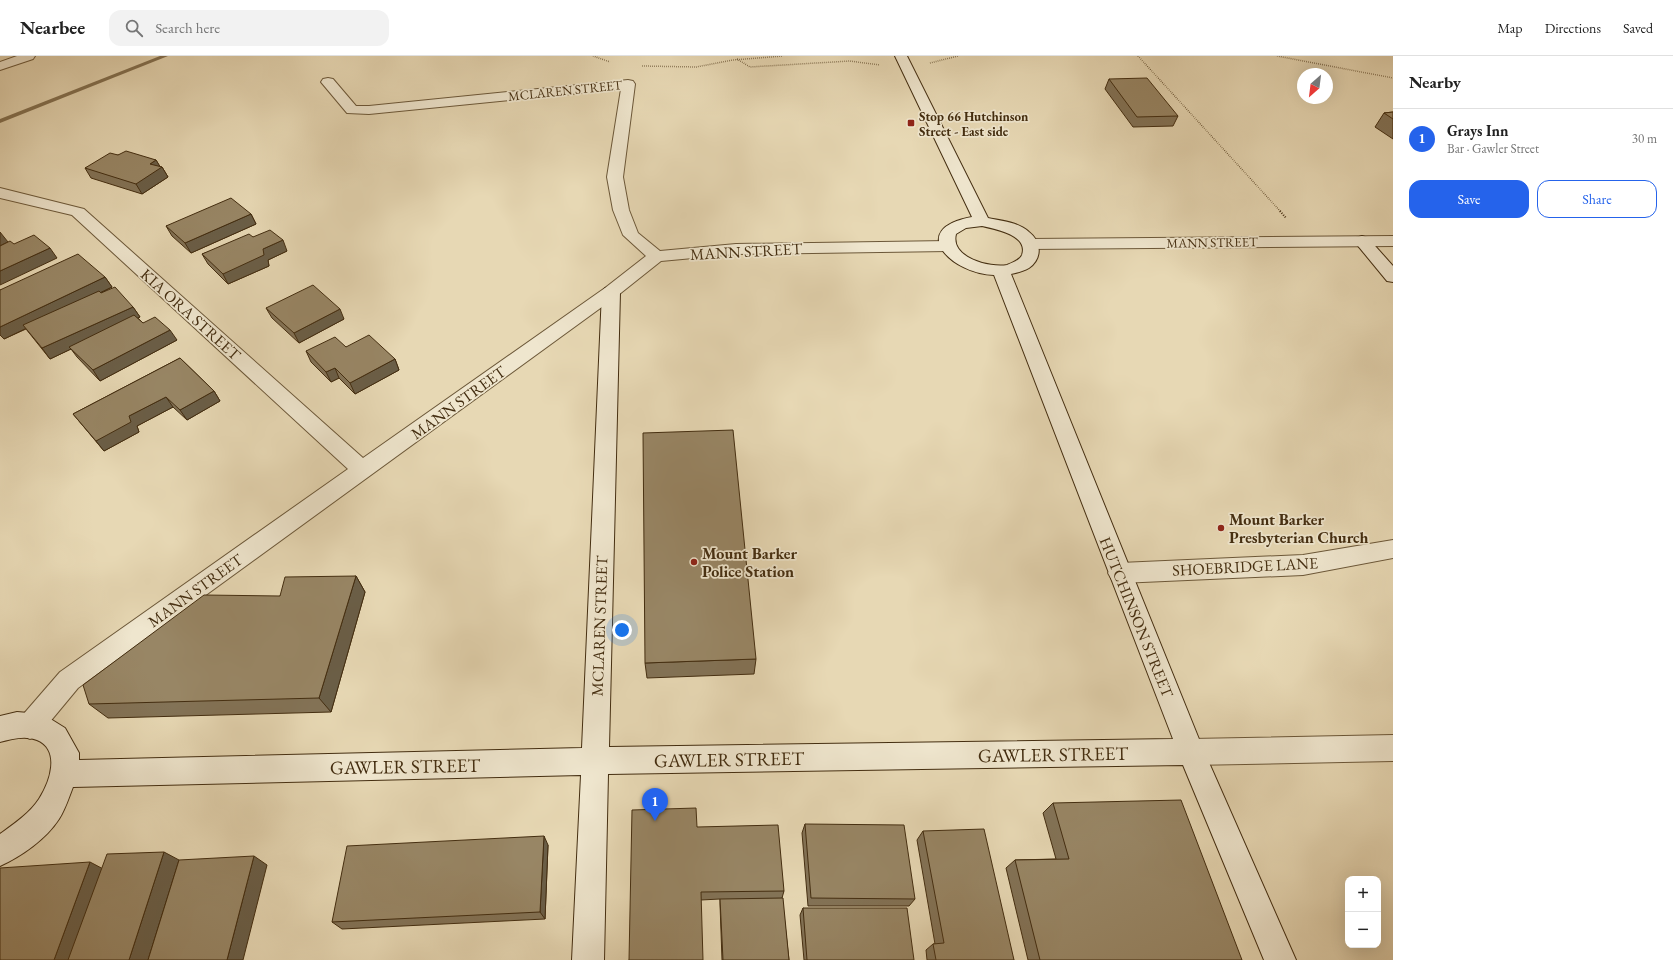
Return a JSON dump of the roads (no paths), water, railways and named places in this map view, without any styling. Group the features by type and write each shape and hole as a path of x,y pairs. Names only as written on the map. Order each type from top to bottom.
{"street":[{"path":"0,66 29,56"},
{"path":"905,62 982,221"},
{"name":"MCLAREN STREET","path":"328,82 352,110 370,110 628,84 615,177 621,210 631,235 656,256"},
{"name":"KIA ORA STREET","path":"0,193 78,212 362,470"},
{"path":"982,221 1010,227 1021,233 1033,249 1031,257 1025,264 1015,269 1001,271 987,270 962,261 953,254 948,246 947,238 951,231 969,222 982,221"},
{"path":"1362,241 1393,277"},
{"name":"MANN STREET","path":"1030,244 1393,241"},
{"name":"MANN STREET","path":"30,726 69,680 611,292 656,256 736,249 948,246"},
{"name":"HUTCHINSON STREET","path":"1001,271 1191,752 1280,960"},
{"name":"MCLAREN STREET","path":"588,960 611,292"},
{"name":"SHOEBRIDGE LANE","path":"1120,573 1303,565 1393,549"},
{"path":"0,728 17,725 40,727 56,736 65,753 65,774 49,809 28,832 0,851"},
{"name":"GAWLER STREET","path":"65,774 594,762 1393,748"}],"waterway":[{"path":"0,121 165,56"}],"place":[{"name":"Stop 66 Hutchinson Street - East side","path":"911,123"},
{"name":"Mount Barker Presbyterian Church","path":"1221,528"},
{"name":"Mount Barker Police Station","path":"694,562"},
{"name":"Grays Inn","path":"655,821"}]}
